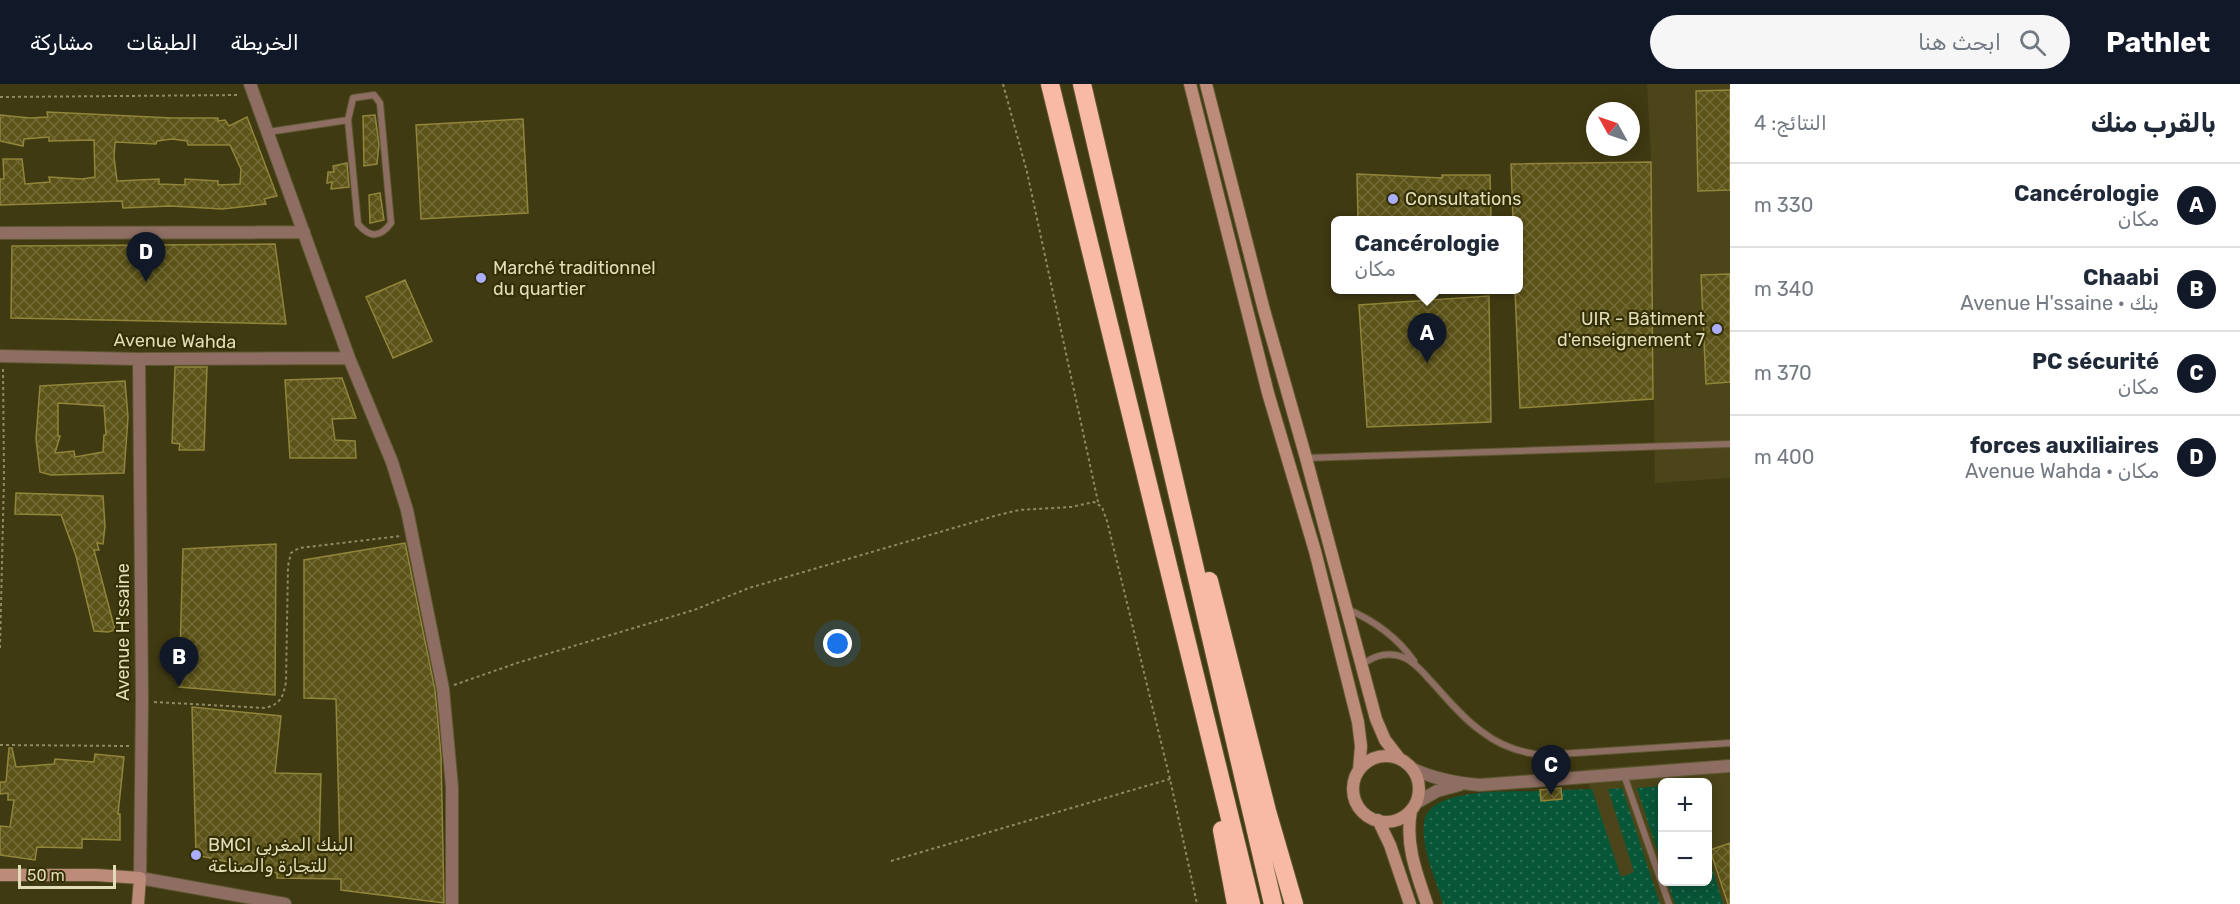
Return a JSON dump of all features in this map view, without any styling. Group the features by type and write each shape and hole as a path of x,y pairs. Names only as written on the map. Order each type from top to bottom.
{"highway":[{"path":"1050,84 1251,904"},
{"path":"1082,84 1153,382 1203,613 1273,904"},
{"path":"1153,382 1171,414 1208,578 1267,811 1294,904"},
{"path":"1213,748 1223,842 1236,904"}],"street":[{"path":"1190,84 1268,393 1315,551 1355,710 1360,734 1359,770 1353,788 1357,804 1363,812 1378,820 1396,820 1449,786 1463,784 1497,784 1730,766"},
{"path":"1206,84 1264,310 1376,719 1385,740 1399,758 1413,769 1436,778 1463,784"},
{"path":"252,89 349,358 392,462 413,535 443,688 452,788 452,904"},
{"path":"0,233 304,232"},
{"name":"Avenue Wahda","path":"1,356 139,359 349,358"},
{"name":"Avenue H'ssaine","path":"138,904 142,746 139,359"},
{"path":"1359,770 1365,764 1381,756 1399,758"},
{"path":"1413,769 1419,786 1409,823 1409,848 1426,904"},
{"path":"1378,820 1390,845 1410,904"},
{"path":"0,875 96,875 140,878 285,904"}],"lane":[{"path":"374,96 380,103 392,224 380,235 372,236 363,231 358,224 348,120 353,98 374,96"},
{"path":"268,132 348,120"},
{"path":"1306,458 1730,444"},
{"path":"1346,608 1363,616 1394,637 1417,667 1480,731 1503,746 1524,754 1544,755 1730,743"},
{"path":"1361,666 1374,657 1390,654 1405,658 1417,667"},
{"path":"1624,775 1669,904"}],"path":[{"path":"1003,84 1027,172 1099,504 1107,521 1170,779 1197,904"},
{"path":"0,97 252,89"},
{"path":"0,648 1,356"},
{"path":"443,688 517,663 694,610 749,588 998,515 1019,510 1071,507 1087,502 1099,504"},
{"path":"142,701 265,708 279,703 283,698 286,682 288,566 291,553 299,548 413,535"},
{"path":"0,745 142,746"},
{"path":"891,861 1170,779"}],"shaded area":[{"path":"1647,84 1730,84 1730,478 1655,483 1651,162"},
{"path":"1730,759 1730,904 1628,904 1584,769"}],"green space":[{"path":"1658,786 1658,854 1637,788"},
{"path":"1622,788 1660,904 1443,904 1427,853 1424,833 1424,823 1429,811 1440,803 1455,797 1512,791 1541,791 1542,801 1561,799 1561,790 1592,789 1621,877 1634,872 1608,789"},
{"path":"1712,868 1723,904 1675,904 1668,886 1712,886"}],"building":[{"path":"1730,90 1730,190 1698,191 1696,91"},
{"path":"47,112 218,118 218,121 225,120 229,126 247,117 277,196 264,199 266,204 222,209 171,206 123,208 122,201 0,205 0,179 4,179 3,159 22,159 25,184 50,182 49,177 82,179 95,177 94,140 49,141 49,137 24,139 23,146 0,141 0,115 48,117","holes":["172,139 187,141 188,145 230,145 241,169 240,184 218,185 218,181 185,179 185,185 159,184 159,179 117,181 115,142 156,144 157,141"]},
{"path":"375,115 379,144 377,164 364,166 363,116"},
{"path":"523,119 528,213 421,219 416,125"},
{"path":"1651,162 1653,399 1520,408 1515,294 1523,294 1523,216 1513,216 1511,164"},
{"path":"347,163 349,187 331,189 332,182 327,183 328,172 334,172 333,166"},
{"path":"1357,174 1442,178 1442,175 1490,175 1491,216 1358,216"},
{"path":"380,193 384,220 370,223 369,195"},
{"path":"275,244 286,324 11,318 12,246"},
{"name":"UIR - Bâtiment d'enseignement 7","path":"1730,274 1730,382 1706,384 1701,275"},
{"path":"405,280 432,341 393,358 366,297"},
{"path":"1489,296 1491,422 1367,427 1359,305"},
{"path":"175,367 207,367 204,450 179,450 180,444 172,443"},
{"path":"342,378 356,418 332,419 335,440 355,441 356,458 290,458 285,380"},
{"path":"125,381 128,417 124,473 51,475 40,472 36,439 40,386","holes":["58,403 104,406 106,435 104,435 103,452 75,457 74,451 55,453 60,436 58,436"]},
{"path":"16,493 103,496 105,526 103,544 97,543 99,550 94,550 115,630 94,631 76,556 61,515 15,514"},
{"path":"405,543 435,690 441,755 444,903 341,890 341,879 277,878 277,873 196,855 192,707 281,716 275,773 321,774 319,851 340,852 336,699 304,698 304,560"},
{"path":"276,544 275,695 179,687 183,549"},
{"path":"9,748 12,748 16,767 54,764 55,759 94,762 95,754 124,757 118,814 120,814 120,840 82,839 82,848 37,847 35,860 0,855 0,826 10,827 14,800 8,800 8,793 0,794 0,782 6,782"},
{"path":"1561,788 1562,799 1541,801 1540,790"},
{"path":"1730,843 1730,904 1728,904 1712,856 1712,849"}],"place":[{"name":"Consultations","path":"1393,199"},
{"name":"Marché traditionnel du quartier","path":"481,278"},
{"name":"forces auxiliaires","path":"146,282"},
{"name":"UIR - Bâtiment d'enseignement 7","path":"1717,329"},
{"name":"Cancérologie","path":"1427,363"},
{"name":"Chaabi","path":"179,687"},
{"name":"PC sécurité","path":"1551,795"},
{"name":"BMCI البنك المغربي للتجارة والصناعة","path":"196,855"}]}
